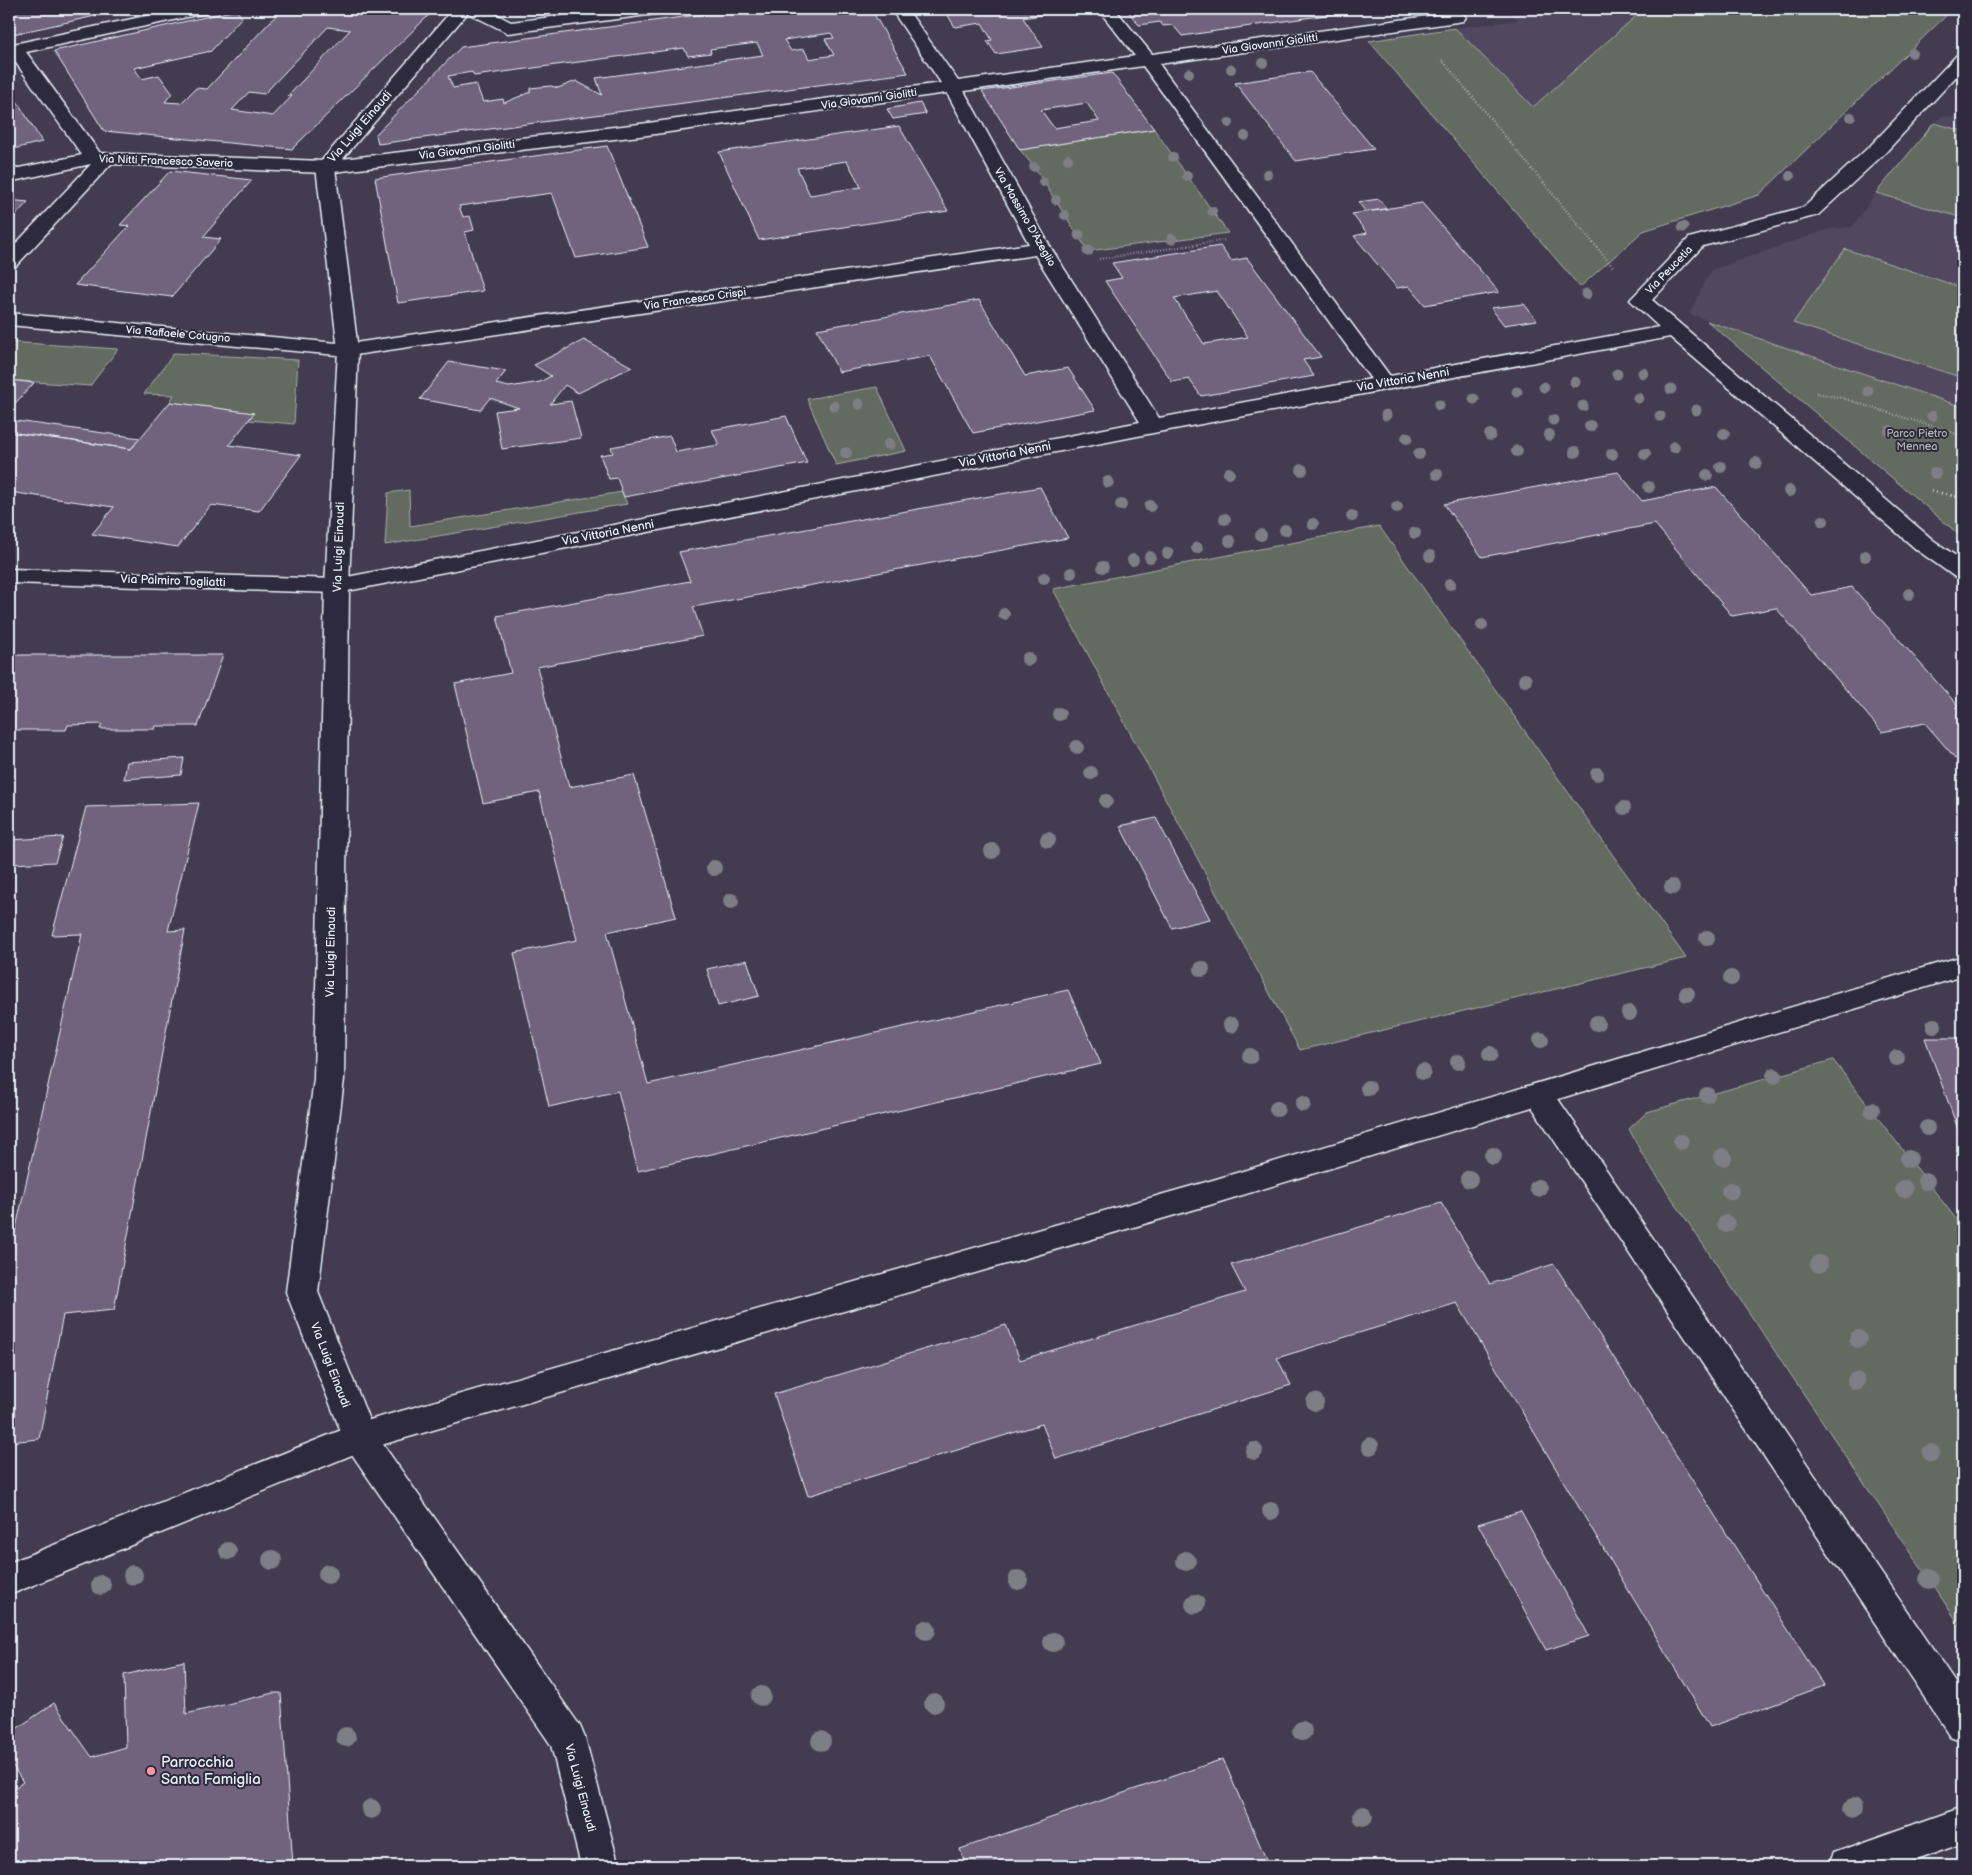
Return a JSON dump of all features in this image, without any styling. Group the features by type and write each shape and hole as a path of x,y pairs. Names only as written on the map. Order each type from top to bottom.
{"street":[{"path":"9,262 100,158 12,50 201,9"},
{"name":"Via Luigi Einaudi","path":"462,9 325,167 348,350 337,586 328,1079 302,1292 359,1438 567,1738 600,1866"},
{"path":"474,9 508,28 656,9"},
{"name":"Via Massimo D'Azeglio","path":"899,9 953,87 1041,248 1153,426"},
{"path":"1106,9 1148,61 1384,383"},
{"path":"1398,9 1412,24"},
{"name":"Via Giovanni Giolitti","path":"325,167 648,129 1457,17 1448,9"},
{"name":"Via Peucetia","path":"1963,59 1878,148 1811,211 1696,242 1640,300 1925,545 1963,572"},
{"name":"Via Nitti Francesco Saverio","path":"9,176 100,158 325,167"},
{"name":"Via Francesco Crispi","path":"348,350 1041,248"},
{"name":"Via Raffaele Cotugno","path":"9,318 348,350"},
{"name":"Via Vittoria Nenni","path":"337,586 1153,426 1674,330"},
{"name":"Via Palmiro Togliatti","path":"9,576 337,586"},
{"path":"9,1579 359,1438 1213,1192 1963,966"},
{"path":"1539,1094 1963,1724"},
{"path":"1847,1866 1963,1825"}],"path":[{"path":"1412,24 1640,300"},
{"path":"1052,265 1274,233"},
{"path":"1762,405 1812,392 1842,398 1963,436"}],"shaded area":[{"path":"1507,9 1644,9 1533,107 1455,28 1518,20"},
{"path":"1963,111 1963,407 1689,314 1711,270 1829,229 1852,227 1876,193 1934,123 1942,116 1957,117"}],"green space":[{"path":"1644,9 1953,9 1759,195 1643,231 1580,287 1369,41 1455,28 1533,107"},
{"path":"1934,123 1963,131 1963,218 1876,193"},
{"path":"1154,129 1228,233 1088,251 1034,167 1020,150"},
{"path":"1845,249 1963,288 1963,378 1793,323"},
{"name":"Parco Pietro Mennea","path":"1707,321 1963,407 1963,538"},
{"path":"9,342 118,349 90,386 9,380"},
{"path":"174,353 298,360 294,424 249,420 253,413 170,402 174,395 144,394"},
{"path":"877,387 906,451 836,465 807,399"},
{"path":"409,490 410,526 622,492 627,504 385,545 388,493"},
{"path":"1379,526 1686,958 1300,1050 1053,589"},
{"path":"1833,1060 1963,1228 1963,1630 1642,1154 1629,1129 1647,1112"}],"building":[{"path":"9,9 127,9 9,35"},
{"path":"282,9 406,9 433,11 292,149 104,131 54,51 236,10 242,17 211,51 134,68 142,79 159,75 172,93 165,102 181,103 196,88 207,89","holes":["328,27 350,30 288,96 292,96 273,116 232,110 249,92 264,94"]},
{"path":"742,9 871,9 908,73 378,144 376,134 461,47","holes":["831,33 834,38 825,39 834,55 809,59 804,49 791,51 784,40","757,43 763,55 596,78 602,95 576,81 558,88 551,86 530,88 530,92 504,103 503,99 483,102 476,84 453,88 448,76 472,72 474,76 684,48 688,56 711,53 710,49"]},
{"path":"944,9 1042,9 1046,14 1023,18 1043,47 996,54 987,41 992,40 982,23 955,27"},
{"path":"1126,9 1367,9 1182,36 1173,25 1163,26 1160,22 1139,25"},
{"path":"1310,72 1374,149 1296,161 1235,83"},
{"path":"1112,73 1154,129 1020,150 982,91","holes":["1087,103 1099,121 1054,128 1041,110"]},
{"path":"9,88 42,142 9,150"},
{"path":"920,103 926,114 893,119 887,109"},
{"path":"899,126 948,211 759,240 719,152","holes":["847,161 861,187 810,195 797,168"]},
{"path":"607,146 648,247 576,258 552,193 459,206 463,217 470,216 474,230 465,232 483,291 398,303 375,178"},
{"path":"170,171 252,180 203,237 221,239 172,297 75,285 129,226 120,225"},
{"path":"1379,199 1387,209 1366,212 1358,202"},
{"path":"9,200 28,202 9,222"},
{"path":"1422,203 1499,292 1425,305 1409,286 1397,288 1354,236 1367,233 1352,214"},
{"path":"1220,246 1231,261 1247,258 1321,357 1303,360 1314,376 1201,396 1189,379 1172,382 1105,281 1122,278 1112,263","holes":["1217,291 1248,337 1204,344 1174,298"]},
{"path":"979,300 1025,376 1068,368 1095,410 973,433 930,356 839,372 817,329"},
{"path":"1524,304 1537,320 1504,325 1491,308"},
{"path":"584,340 632,367 578,393 565,385 550,404 571,401 581,438 502,449 495,411 519,408 490,398 480,410 420,399 449,362 506,371 496,384 509,387 540,382 551,376 534,365"},
{"path":"9,380 34,383 9,410"},
{"path":"170,402 254,413 229,445 301,455 259,511 211,505 178,547 92,534 114,507 9,492 9,432 131,449"},
{"path":"786,416 807,463 624,497 617,478 609,479 600,455 613,453 611,447 670,436 676,452 719,445 712,430"},
{"path":"9,420 140,438 131,449 9,432"},
{"path":"1618,472 1642,501 1716,487 1811,595 1852,587 1960,708 1963,708 1963,767 1925,723 1882,732 1776,608 1732,616 1655,524 1482,557 1444,504"},
{"path":"1040,487 1068,538 693,607 703,636 537,667 569,787 634,775 676,917 607,932 648,1084 1068,990 1101,1064 638,1171 618,1091 549,1107 514,953 577,940 539,792 483,803 455,684 511,673 497,616 690,581 679,552"},
{"path":"9,655 223,655 198,726 156,726 155,729 100,729 102,724 68,725 66,730 11,730 14,724 9,724"},
{"path":"184,758 181,775 124,779 127,762"},
{"path":"199,803 168,931 185,930 114,1310 63,1315 39,1439 9,1442 9,1259 82,934 52,935 86,807"},
{"path":"1156,818 1210,919 1172,928 1120,826"},
{"path":"63,837 55,862 9,864 9,840"},
{"path":"747,960 759,996 718,1006 707,969"},
{"path":"1925,1038 1963,1038 1963,1143"},
{"path":"1441,1203 1490,1284 1554,1264 1824,1686 1710,1727 1457,1303 1277,1358 1291,1385 1056,1459 1042,1424 808,1496 774,1394 1006,1325 1020,1360 1245,1292 1231,1265"},
{"path":"1521,1511 1589,1636 1546,1650 1478,1524"},
{"name":"Parrocchia Santa Famiglia","path":"184,1661 186,1714 273,1693 281,1693 293,1866 9,1866 9,1792 23,1782 9,1760 9,1734 54,1703 92,1757 126,1747 124,1675"},
{"path":"1223,1759 1269,1866 966,1866 960,1849"}],"place":[{"name":"Parrocchia Santa Famiglia","path":"151,1771"}]}
